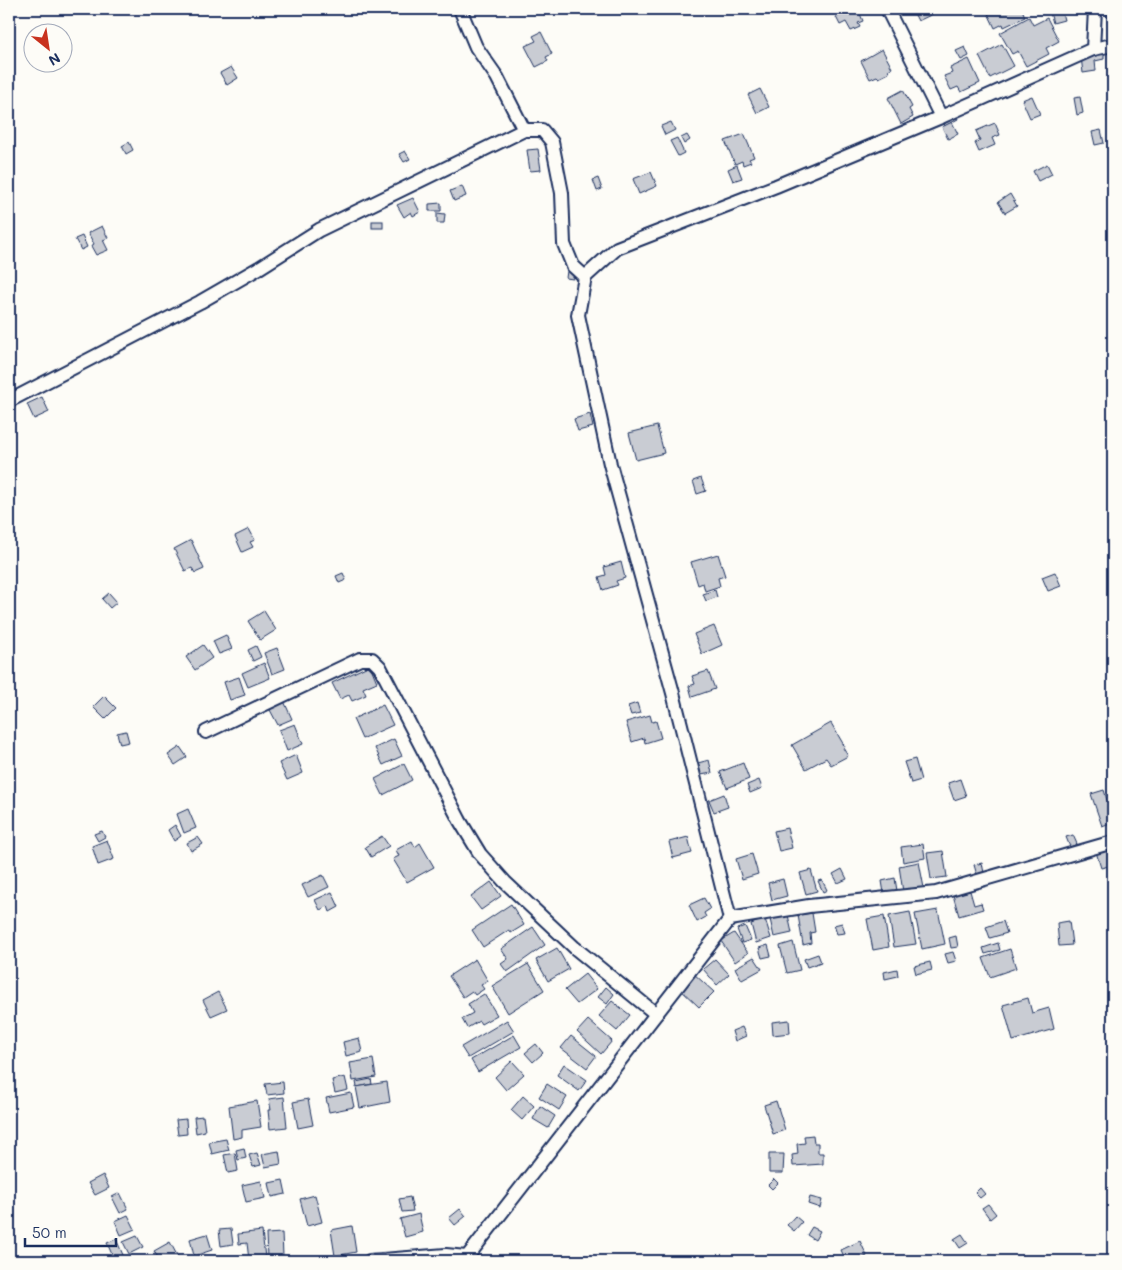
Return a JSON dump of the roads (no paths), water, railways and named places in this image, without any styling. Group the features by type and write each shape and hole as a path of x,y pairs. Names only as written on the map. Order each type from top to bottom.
{"street":[{"path":"460,9 476,47 498,77 524,130"},
{"path":"887,9 941,118"},
{"path":"1093,49 1095,9"},
{"path":"730,919 673,693 610,464 578,315 585,277 617,248 776,186 941,118 1093,49 1113,45"},
{"path":"9,400 200,302 319,230 524,130 542,130 552,142 562,193 564,244 573,266 585,277"},
{"path":"206,732 360,659 372,659 380,667 460,821 480,854 505,882 575,948 656,1014"},
{"path":"370,1261 446,1255 465,1259 730,919 809,906 936,893 1113,842"}]}
